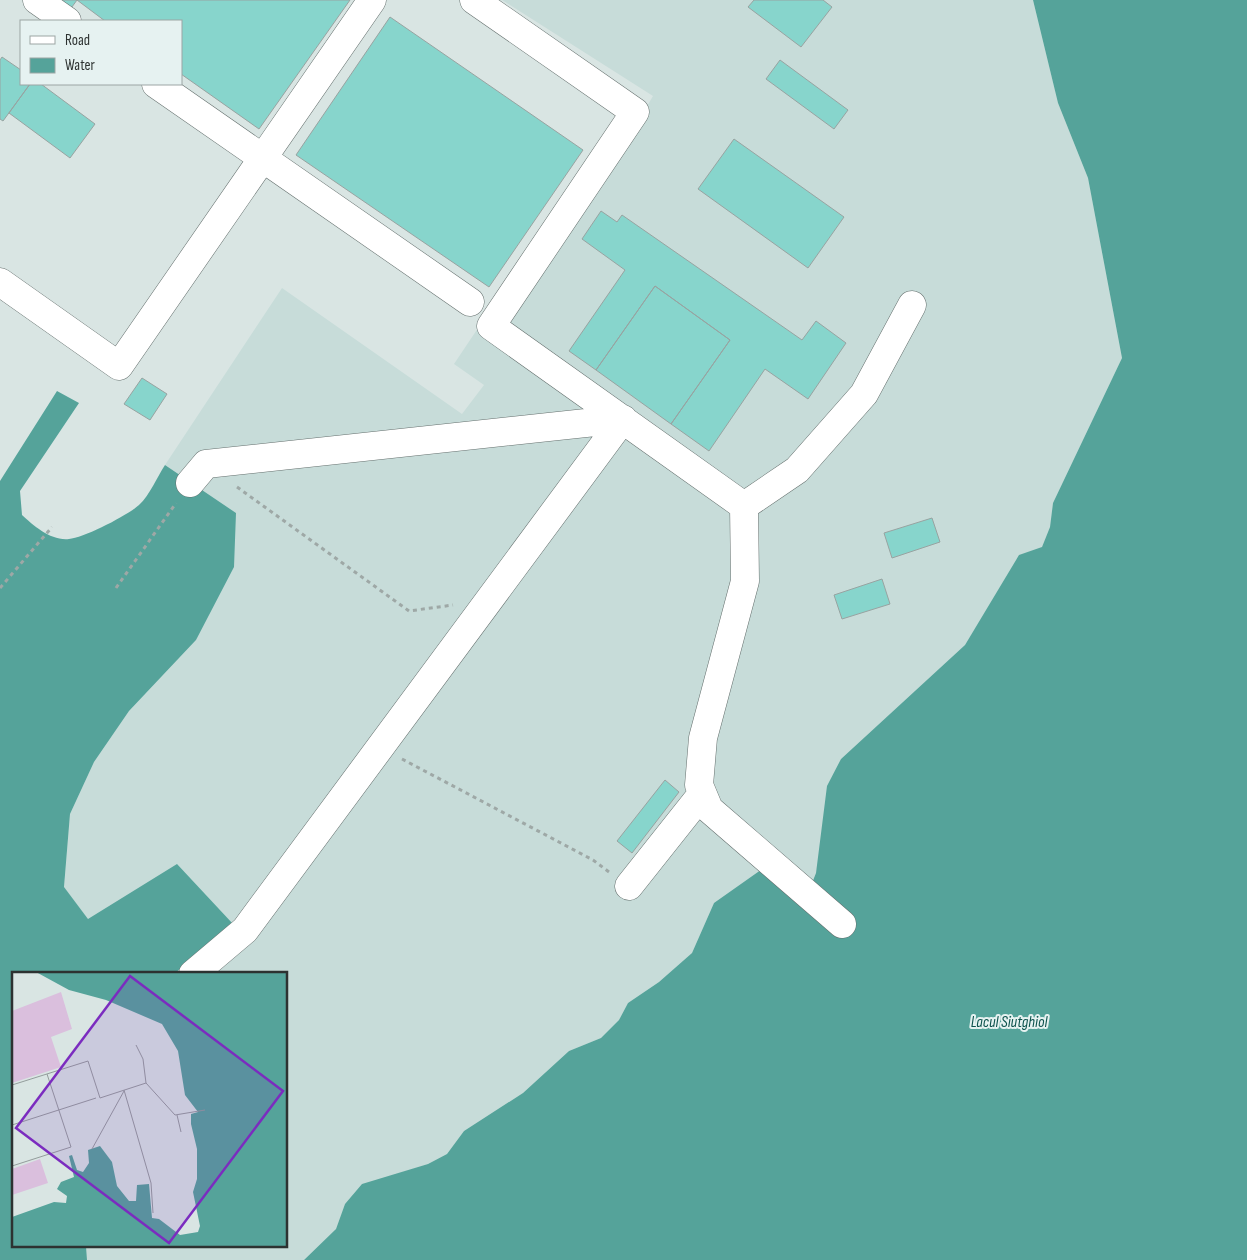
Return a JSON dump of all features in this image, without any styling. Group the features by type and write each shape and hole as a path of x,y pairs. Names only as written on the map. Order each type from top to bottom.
{"street":[{"path":"37,0 66,20"},
{"path":"0,282 120,366 372,0"},
{"path":"474,0 635,112 491,326 744,506"},
{"path":"157,85 470,302"},
{"path":"744,506 797,470 864,394 912,305"},
{"path":"198,473 623,419"},
{"path":"195,972 245,930 623,419"},
{"path":"744,506 745,581 703,738 699,786 709,809 842,924"},
{"path":"629,886 702,794"}],"path":[{"path":"116,588 198,473 409,611 488,600"},
{"path":"0,588 52,528"},
{"path":"379,747 593,860 629,886"}],"shaded area":[{"path":"502,0 1033,0 1058,103 1088,178 1122,358 1053,503 1050,527 1042,547 989,607 965,645 841,759 816,873 805,898 714,903 692,953 659,982 628,1003 619,1020 601,1038 569,1051 523,1093 464,1131 447,1154 428,1164 397,1174 345,1204 336,1229 304,1260 87,1260 86,1248 288,1248 288,972 176,972 232,924 88,919 64,888 70,814 94,762 129,711 196,640 236,513 165,465 282,288 462,414 484,385 454,364 611,129 626,142 653,96"}],"water":[{"name":"Lacul Siutghiol","path":"1033,0 1247,0 1247,1260 304,1260 336,1229 345,1204 362,1184 428,1164 447,1154 464,1131 523,1093 569,1051 601,1038 619,1020 628,1003 659,982 692,953 714,903 765,867 806,898 816,873 827,786 841,759 965,645 1019,555 1042,547 1050,527 1053,503 1122,358 1088,178 1058,103"},
{"path":"57,391 79,403 20,491 22,515 37,528 56,538 69,539 85,535 106,525 126,514 143,501 165,465 236,513 234,567 196,640 129,711 94,762 70,814 64,887 88,919 177,864 233,924 176,972 12,972 12,1248 86,1248 87,1260 0,1260 0,481"}],"building":[{"path":"53,0 77,0 69,11"},
{"path":"77,0 350,0 259,129 182,75 182,20 104,20"},
{"path":"754,0 823,0 832,7 801,47 748,7"},
{"path":"390,17 583,150 489,287 296,155"},
{"path":"2,57 20,69 20,85 29,85 3,121 0,119 0,60"},
{"path":"780,60 848,110 834,129 766,79"},
{"path":"29,85 42,85 95,124 70,158 9,113"},
{"path":"734,139 844,217 808,268 698,189"},
{"path":"601,211 617,222 622,215 802,340 816,321 846,343 808,399 765,369 709,451 671,424 730,340 655,286 596,370 569,351 625,270 582,239"},
{"path":"655,286 730,340 671,424 596,370"},
{"path":"142,378 167,394 150,420 124,404"},
{"path":"932,518 940,542 892,558 884,533"},
{"path":"882,579 890,604 842,619 834,595"},
{"path":"665,780 679,792 632,853 617,841"}]}
